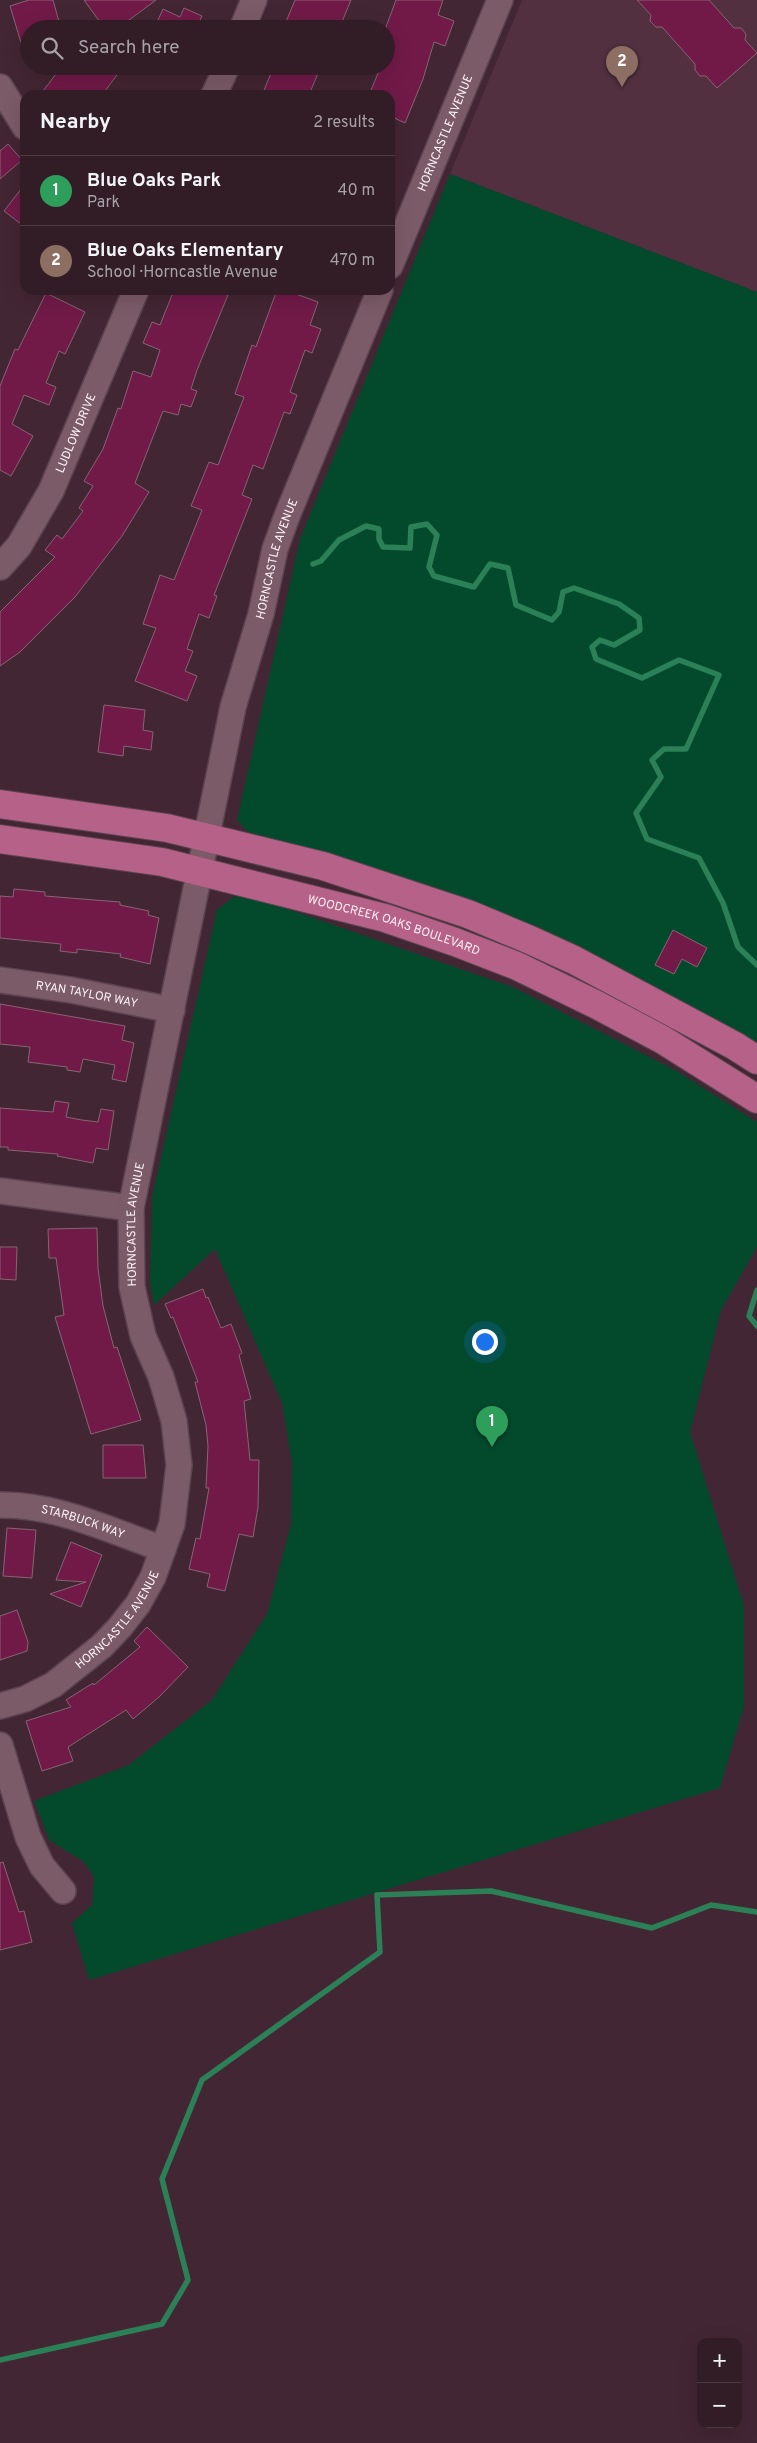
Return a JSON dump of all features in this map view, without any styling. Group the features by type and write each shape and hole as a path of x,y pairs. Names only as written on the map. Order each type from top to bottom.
{"main road":[{"path":"0,804 115,820 207,837 322,866 494,925 574,960 684,1017 757,1060"},
{"name":"WOODCREEK OAKS BOULEVARD","path":"0,839 162,862 385,918 517,966 663,1040 757,1099"}],"street":[{"path":"246,20 254,0"},
{"name":"HORNCASTLE AVENUE","path":"395,254 500,0"},
{"path":"216,90 222,75"},
{"path":"0,88 20,119"},
{"name":"LUDLOW DRIVE","path":"0,567 22,540 51,491 134,295"},
{"name":"HORNCASTLE AVENUE","path":"0,1706 25,1699 54,1685 102,1646 120,1628 138,1604 152,1577 172,1524 179,1465 174,1421 161,1377 143,1336 132,1287 130,1208 233,707 261,614 275,549 372,295"},
{"name":"RYAN TAYLOR WAY","path":"0,980 71,990 172,1010"},
{"path":"0,1191 130,1208"},
{"name":"STARBUCK WAY","path":"0,1505 26,1505 58,1513 163,1549"},
{"path":"0,1745 28,1836 42,1866 63,1891"}],"shaded area":[{"path":"522,0 757,0 757,292 450,174"}],"green space":[{"path":"450,174 757,292 757,961 751,962 757,965 757,1046 558,938 392,873 248,832 237,820 300,539"},
{"path":"235,896 270,903 513,987 675,1070 757,1122 757,1247 721,1310 690,1432 744,1606 744,1706 720,1788 89,1980 72,1923 92,1905 94,1877 84,1862 49,1840 34,1801 129,1765 212,1700 267,1614 291,1524 292,1463 282,1403 215,1249 154,1305 150,1283 152,1197 217,910"}],"building":[{"path":"29,0 53,0 59,20 20,20 20,39 10,6"},
{"path":"84,0 156,0 129,20 98,20"},
{"path":"295,0 351,0 343,20 287,20"},
{"path":"396,0 443,0 438,15 454,21 445,46 434,42 423,79 405,123 395,118 395,90 371,90 377,75 395,75 395,20 389,20"},
{"path":"637,0 709,0 734,28 741,28 746,34 745,40 757,53 717,88 706,76 700,76 695,70 695,64 662,27 656,27 650,21 651,15"},
{"path":"184,8 202,16 200,20 158,20 163,9 180,17"},
{"path":"55,75 117,75 106,90 44,90"},
{"path":"270,75 317,75 311,90 264,90"},
{"path":"8,144 20,158 20,162 0,179 0,151"},
{"path":"20,190 20,223 4,211"},
{"path":"45,295 50,295 85,312 65,354 59,351 46,383 56,387 49,405 24,395 12,424 33,436 11,476 0,470 0,386 15,349 18,350"},
{"path":"172,295 228,295 197,370 191,389 197,391 191,407 181,404 178,415 163,411 135,483 149,492 122,536 75,597 20,652 0,666 0,612 55,557 45,550 57,535 62,539 83,511 79,508 93,486 84,481 103,449 118,408 121,409 133,371 151,377 160,350 143,343 152,322 160,325"},
{"path":"275,295 299,295 318,302 310,325 321,329 312,353 305,350 290,392 297,395 290,414 284,412 263,469 253,465 242,495 252,499 214,595 217,596 209,618 199,614 187,649 193,651 185,671 197,676 187,701 135,681 156,628 143,624 160,575 174,580 202,510 191,506 209,462 218,465 244,397 235,394 252,345 256,347"},
{"path":"104,705 145,710 143,730 153,732 151,750 124,746 123,756 98,752"},
{"path":"14,889 45,892 45,896 120,902 120,905 149,911 148,915 159,918 150,964 120,957 121,954 77,949 77,953 60,951 61,944 0,938 0,896 13,897"},
{"path":"673,930 707,948 697,967 682,959 674,974 655,965"},
{"path":"0,1004 125,1026 122,1040 134,1043 126,1082 112,1079 115,1065 83,1059 80,1072 67,1070 67,1067 28,1062 30,1047 0,1044"},
{"path":"55,1101 69,1103 66,1117 82,1120 98,1122 101,1109 114,1111 108,1150 96,1148 93,1163 57,1156 58,1154 8,1150 8,1147 0,1147 0,1108 53,1112"},
{"path":"97,1228 98,1268 103,1306 114,1348 117,1347 141,1420 91,1434 55,1317 64,1315 56,1258 49,1258 48,1229"},
{"path":"0,1247 17,1247 16,1280 0,1279"},
{"path":"203,1289 221,1328 231,1324 242,1353 239,1355 251,1399 244,1401 250,1460 259,1460 258,1507 253,1537 239,1534 225,1591 207,1587 210,1574 189,1569 196,1538 200,1539 209,1488 206,1488 208,1446 206,1425 195,1382 198,1382 173,1317 171,1318 165,1304"},
{"path":"103,1445 143,1445 146,1478 103,1478"},
{"path":"7,1528 36,1530 32,1578 3,1576"},
{"path":"71,1542 102,1555 81,1607 50,1594 86,1582 56,1580"},
{"path":"17,1610 28,1642 27,1651 0,1660 0,1616"},
{"path":"147,1627 188,1667 159,1697 133,1719 126,1710 68,1747 73,1761 42,1771 26,1721 71,1707 66,1700 93,1683 94,1685 140,1647 134,1641"},
{"path":"3,1862 19,1912 24,1911 32,1942 0,1950 0,1863"}],"waterway":[{"path":"313,564 321,561 339,540 366,526 379,529 379,539 383,547 410,548 411,527 427,524 437,535 429,567 434,576 474,587 490,564 508,568 516,605 552,620 559,612 563,592 574,588 619,604 639,618 640,630 614,645 600,640 592,647 596,659 642,678 679,660 719,675 686,749 664,749 652,760 661,777 636,813 647,839 699,858 723,903 738,947 757,965"},
{"path":"757,1290 749,1316 757,1326"},
{"path":"0,2360 162,2324 188,2280 162,2179 202,2080 380,1952 377,1895 491,1891 652,1928 711,1905 757,1912"}],"place":[{"name":"Blue Oaks Elementary","path":"622,87"},
{"name":"Blue Oaks Park","path":"492,1447"}]}
